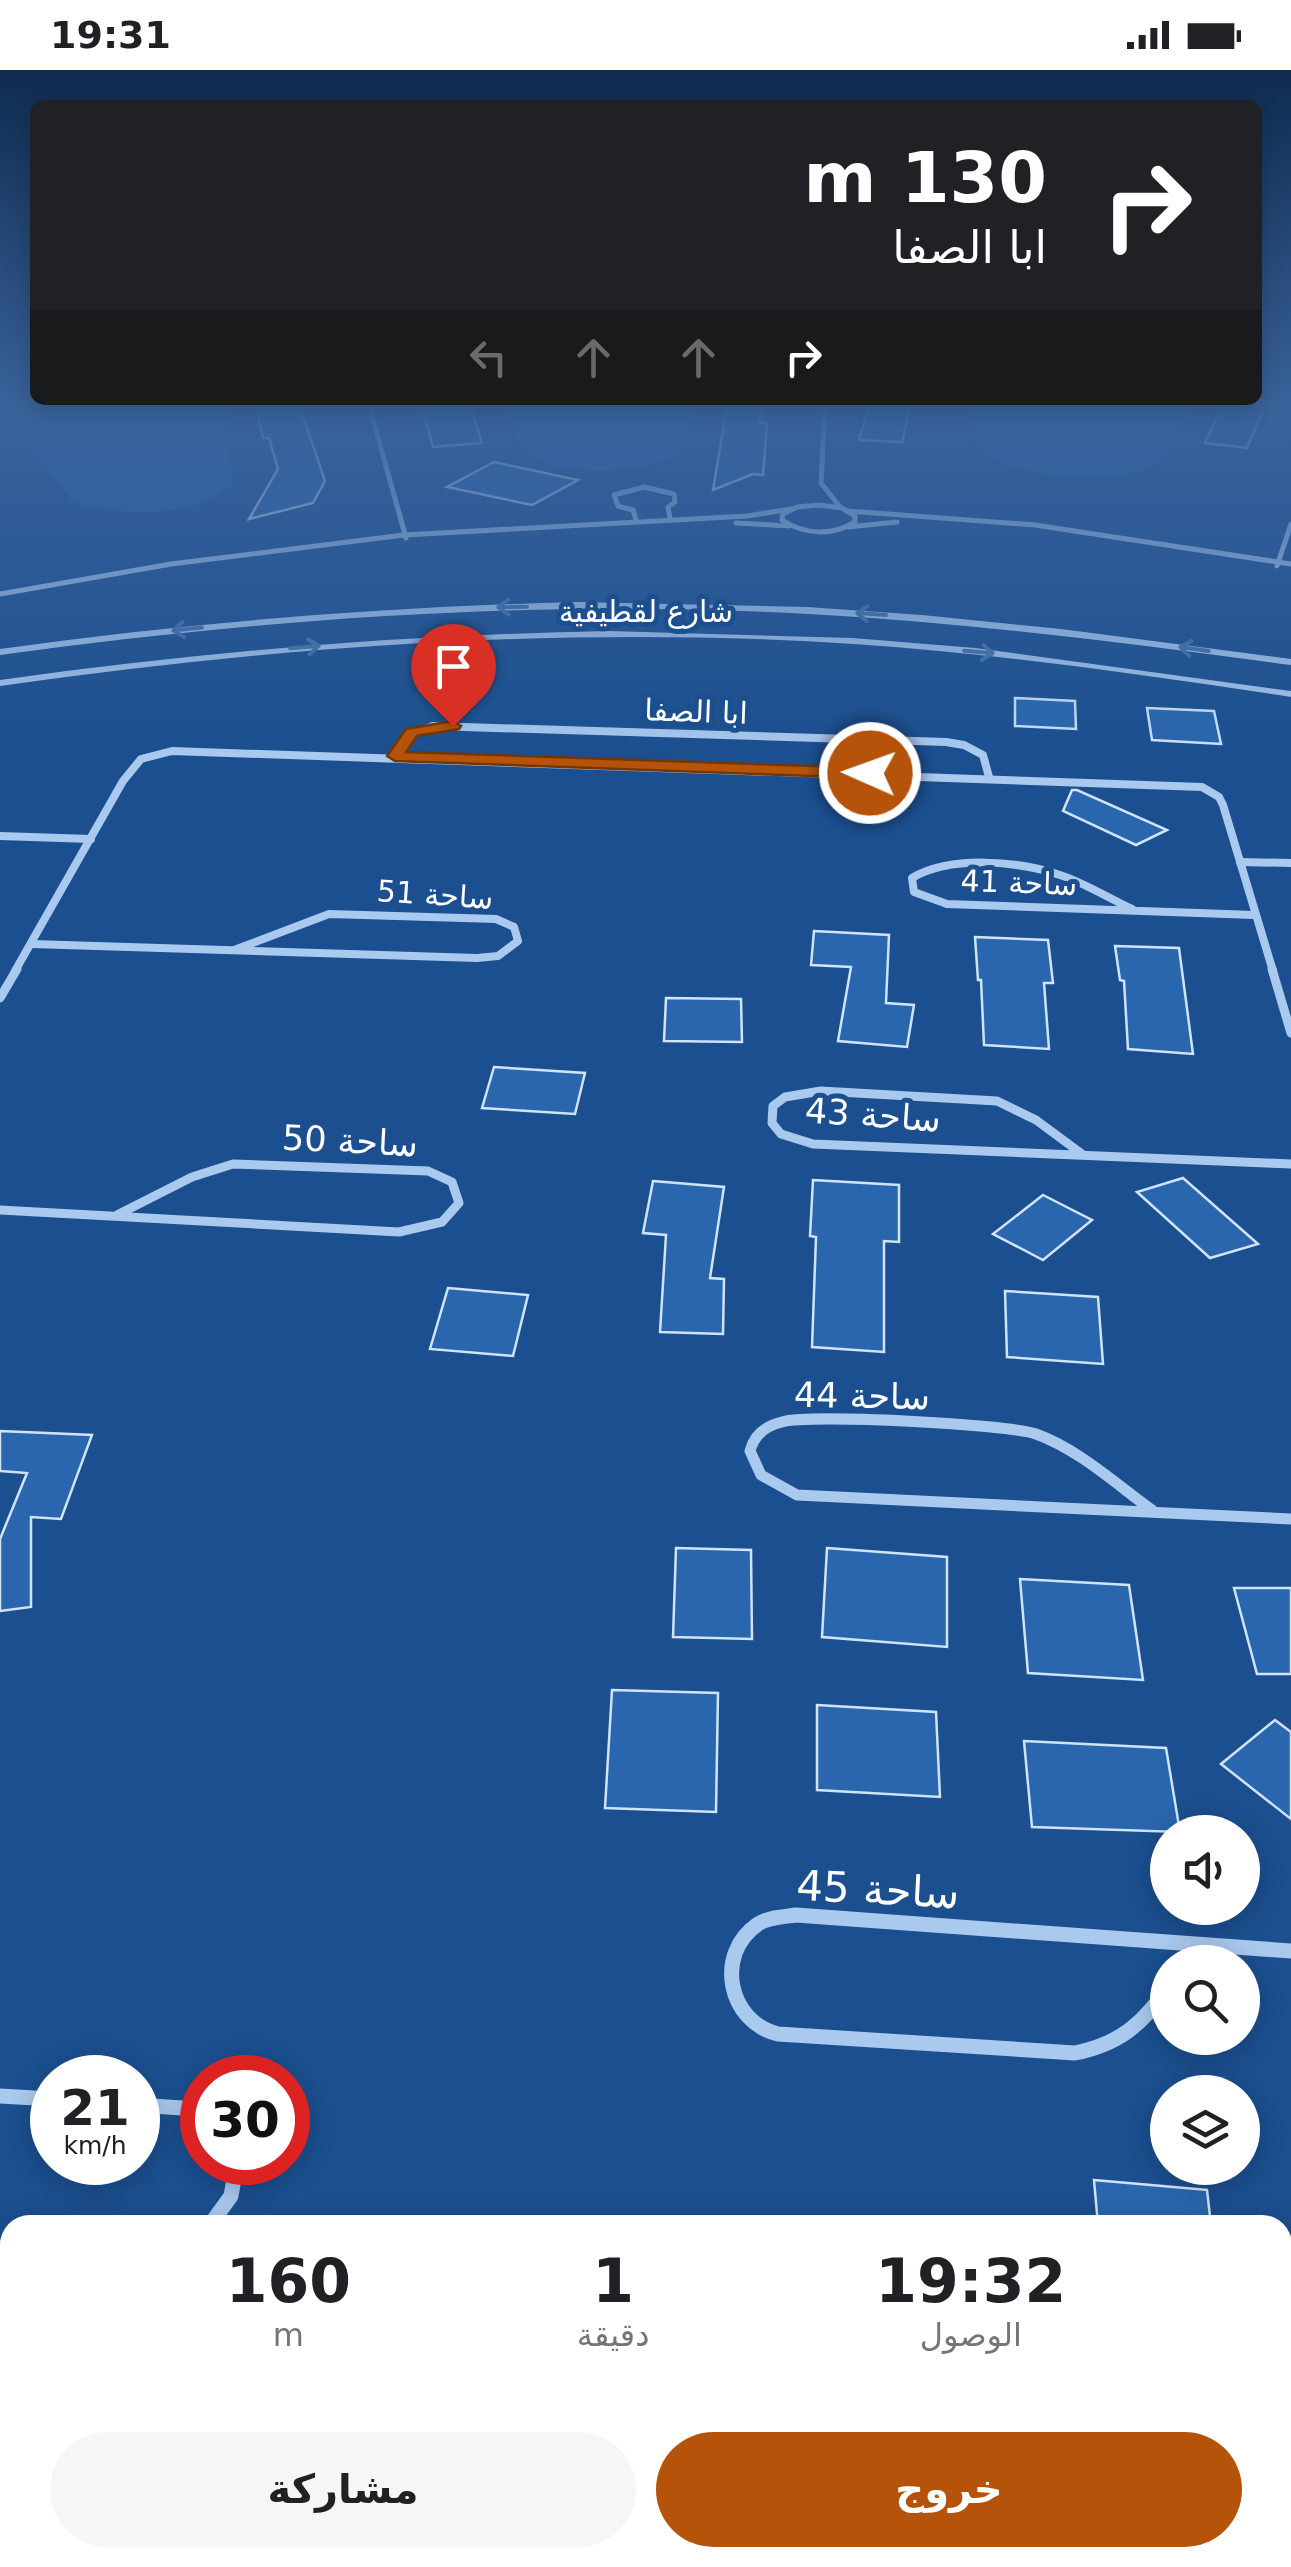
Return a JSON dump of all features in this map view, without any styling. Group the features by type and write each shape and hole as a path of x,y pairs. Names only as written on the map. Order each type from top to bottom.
{"street":[{"path":"401,522 406,538"},
{"path":"632,522 719,522 819,532 903,522 1023,527"},
{"path":"0,597 186,566 406,538 636,522"},
{"path":"786,522 789,526"},
{"path":"848,527 853,522"},
{"path":"966,522 1291,567"},
{"path":"1277,565 1291,524"},
{"name":"شارع لقطيفية","path":"0,652 323,616 640,606 848,613 972,622 1291,662"},
{"name":"شارع لقطيفية","path":"0,683 162,661 336,644 502,636 650,635 971,651 1152,672 1291,694"},
{"name":"ابا الصفا","path":"395,756 412,732 432,726 883,740 964,745 986,759 989,777"},
{"name":"ابا الصفا","path":"0,998 131,767 160,752 395,756 1202,787 1219,796 1291,1033"},
{"path":"0,836 92,839"},
{"path":"1240,862 1291,863"},
{"name":"ساحة 41","path":"1132,910 1045,871 943,866 920,871 912,878 914,892 931,901 1132,910 1254,914"},
{"name":"ساحة 51","path":"32,944 478,958 498,956 518,941 514,927 496,919 346,913 313,917 234,950"},
{"name":"ساحة 43","path":"1082,1154 1013,1106 972,1097 802,1092 773,1106 770,1116 773,1128 782,1135 813,1144 1291,1164"},
{"name":"ساحة 50","path":"0,1210 399,1232 431,1228 446,1220 460,1203 452,1182 428,1172 246,1163 204,1172 117,1215"},
{"name":"ساحة 44","path":"1152,1510 1070,1451 1018,1430 802,1418 771,1423 757,1432 750,1446 751,1464 759,1476 772,1488 797,1495 1291,1518"},
{"name":"ساحة 45","path":"1150,2010 1126,2040 1075,2053 808,2038 765,2031 746,2018 735,1999 728,1969 738,1944 760,1922 796,1915 1184,1945"},
{"name":"ساحة 45","path":"1260,1949 1291,1951"},
{"path":"0,2096 30,2098"},
{"path":"219,2215 236,2185"}],"building":[{"path":"1015,698 1075,701 1076,729 1015,726"},
{"path":"1147,708 1214,711 1221,744 1152,740"},
{"path":"1072,790 1167,830 1136,845 1063,811"},
{"path":"814,931 889,935 886,1003 914,1005 907,1047 838,1041 851,967 811,965"},
{"path":"975,937 1048,940 1053,983 1044,983 1049,1049 984,1045"},
{"path":"1115,946 1179,948 1193,1054 1128,1049 1124,981 1120,980"},
{"path":"666,998 741,999 742,1042 664,1041"},
{"path":"494,1067 585,1073 575,1114 482,1108"},
{"path":"1183,1178 1258,1244 1210,1258 1137,1192"},
{"path":"813,1180 899,1185 899,1242 884,1241 884,1352 812,1347 816,1237 810,1236"},
{"path":"653,1181 724,1187 710,1278 724,1279 723,1334 660,1332 666,1235 643,1233"},
{"path":"1043,1195 1092,1220 1043,1260 993,1234"},
{"path":"448,1288 528,1295 513,1356 430,1349"},
{"path":"1005,1291 1098,1297 1103,1364 1007,1357"},
{"path":"0,1431 92,1435 61,1519 31,1517 31,1607 0,1611 0,1539 27,1473 0,1471"},
{"path":"676,1548 751,1550 752,1639 673,1637"},
{"path":"827,1548 947,1557 947,1647 822,1637"},
{"path":"1020,1579 1129,1585 1143,1680 1028,1673"},
{"path":"1234,1588 1291,1588 1291,1674 1257,1674"},
{"path":"612,1690 718,1693 716,1812 605,1808"},
{"path":"817,1705 936,1712 940,1797 817,1790"},
{"path":"1275,1720 1291,1732 1291,1819 1221,1764"},
{"path":"1024,1741 1166,1748 1177,1815 1150,1815 1150,1831 1032,1827"},
{"path":"1094,2180 1207,2190 1210,2215 1097,2215"}],"route":[{"path":"453,726 432,726 412,732 395,756 870,773"}]}
